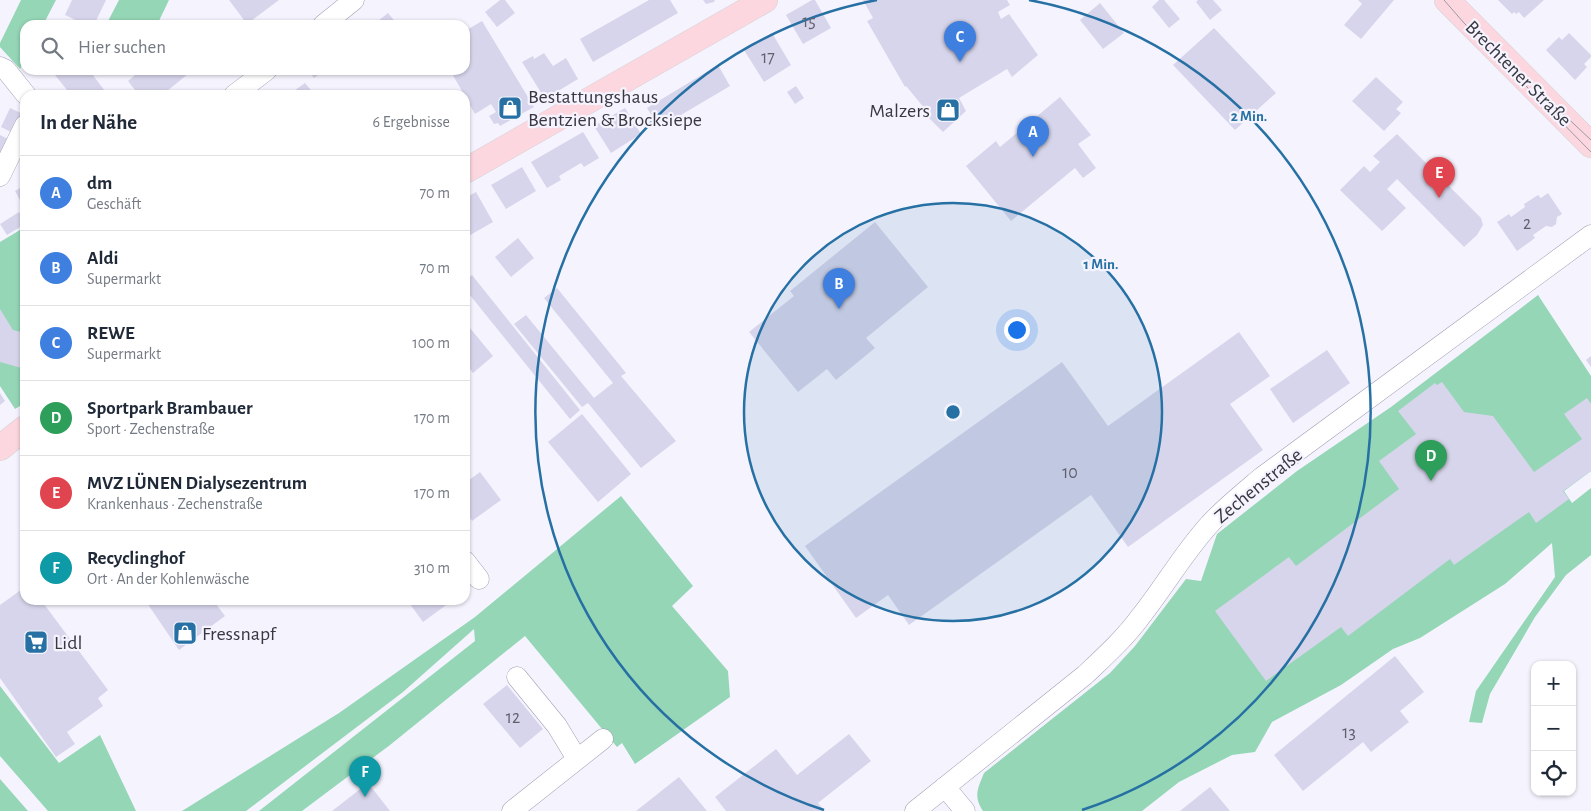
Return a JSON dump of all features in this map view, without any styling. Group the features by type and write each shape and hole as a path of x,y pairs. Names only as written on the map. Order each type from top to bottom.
{"main road":[{"path":"470,168 765,0"},
{"name":"Brechtener Straße","path":"1448,0 1591,145"},
{"path":"1,446 20,432"}],"street":[{"path":"329,20 354,0"},
{"path":"0,67 6,70 22,90"},
{"path":"241,90 260,75"},
{"path":"0,176 20,135"},
{"name":"Zechenstraße","path":"915,811 1085,675 1112,650 1141,617 1168,576 1207,526 1232,501 1591,235"},
{"path":"470,566 480,579"},
{"path":"517,677 557,726 577,759"},
{"path":"512,811 603,739"},
{"path":"945,787 964,811"}],"green space":[{"path":"21,0 56,0 46,20 20,20 20,69 0,47 0,43"},
{"path":"119,0 169,0 159,20 109,20"},
{"path":"20,230 20,406 15,409 0,386 0,242"},
{"path":"1538,295 1591,376 1591,471 1564,491 1572,503 1591,488 1591,555 1566,575 1535,617 1490,694 1482,723 1469,722 1476,691 1555,577 1552,543 1505,584 1420,638 1393,649 1341,685 1272,722 1255,752 1232,755 1179,782 1142,811 983,811 977,796 984,773 1110,673 1135,646 1186,579 1201,581 1217,534 1297,471 1391,407"},
{"path":"621,496 693,586 672,606 728,671 730,697 635,764 622,743 617,747 525,636 390,745 302,811 259,811 475,641 474,629 403,692 246,811 182,811 339,713 475,617"},
{"path":"0,686 59,763 100,735 136,811 48,811 0,756"},
{"path":"0,779 28,811 0,811"}],"building":[{"path":"72,0 106,0 96,20 76,20 65,15"},
{"path":"229,0 279,0 252,20 244,20"},
{"path":"500,0 505,0 515,13 497,27 485,12"},
{"path":"649,0 670,0 678,13 593,62 580,39"},
{"path":"703,0 715,0 706,4"},
{"path":"815,0 831,28 803,44 786,15"},
{"path":"863,0 1007,0 1010,5 998,12 1001,19 1009,14 1038,55 1012,77 1007,69 959,98 966,111 943,132 928,117 930,115 905,87 867,21 873,18"},
{"path":"1159,0 1164,0 1180,19 1169,28 1152,7"},
{"path":"1198,0 1213,0 1222,10 1210,20 1196,2"},
{"path":"1358,0 1394,0 1361,39 1344,25 1362,4"},
{"path":"1498,0 1544,0 1524,18 1519,12 1512,14"},
{"path":"1100,3 1124,33 1103,49 1080,20"},
{"path":"388,13 394,20 379,20"},
{"path":"482,21 534,107 500,126 498,123 494,124 489,116 496,112 491,104 475,114 470,105 470,90 461,90 453,75 470,75 470,28"},
{"path":"1214,28 1276,93 1235,130 1173,65"},
{"path":"772,33 791,65 764,82 744,50"},
{"path":"1569,33 1591,55 1584,64 1587,67 1575,80 1546,50 1559,37 1562,40"},
{"path":"544,53 553,66 566,58 578,79 545,99 522,62 533,56 534,59"},
{"path":"718,65 730,86 659,128 647,108"},
{"path":"55,75 93,75 104,90 67,90"},
{"path":"135,75 187,75 168,90 135,90 128,81"},
{"path":"1376,77 1403,102 1396,109 1401,113 1384,131 1352,101"},
{"path":"305,83 311,90 295,90"},
{"path":"796,86 804,98 795,104 787,92"},
{"path":"1060,97 1091,135 1078,144 1096,168 1083,178 1075,168 1011,221 966,166 996,141 1000,147"},
{"path":"10,108 20,113 20,120 13,133 1,127"},
{"path":"625,108 641,134 611,153 594,126"},
{"path":"583,132 599,158 584,167 581,163 559,176 561,180 547,188 531,162"},
{"path":"1397,134 1481,218 1483,225 1477,235 1464,247 1397,179 1387,189 1406,208 1382,231 1340,190 1364,166 1370,172 1380,162 1373,156"},
{"path":"0,135 10,140 0,157"},
{"path":"522,167 536,191 506,209 491,185"},
{"path":"20,188 20,200 15,191"},
{"path":"476,192 493,222 470,235 470,195"},
{"path":"1548,193 1562,214 1557,217 1556,224 1552,227 1546,226 1533,235 1535,238 1517,251 1497,222 1509,214 1511,217 1525,207 1524,204 1538,195 1541,198"},
{"path":"19,212 20,227 7,235 0,224"},
{"path":"875,222 928,287 866,338 875,348 836,380 827,369 798,392 749,332 794,296 790,291"},
{"path":"518,238 534,258 511,277 495,257"},
{"path":"472,275 580,410 570,419 470,295 470,277"},
{"path":"557,288 626,373 621,376 676,441 641,468 588,403 582,407 514,324 526,315 594,398 613,383 544,298"},
{"path":"0,309 13,330 20,332 20,368 0,362"},
{"path":"470,328 493,356 473,373 470,369"},
{"path":"1239,332 1270,376 1230,404 1263,450 1128,547 1091,495 909,625 888,595 856,618 805,546 1062,362 1108,426"},
{"path":"1327,350 1350,383 1293,423 1270,389"},
{"path":"1591,356 1591,367 1586,360"},
{"path":"1442,382 1464,412 1493,416 1534,472 1582,439 1564,414 1587,398 1591,404 1591,471 1563,491 1569,499 1536,523 1529,512 1454,565 1450,559 1348,636 1341,627 1266,681 1215,611 1289,557 1296,566 1399,489 1379,461 1416,434 1398,411 1435,383 1437,385"},
{"path":"0,393 5,401 0,405"},
{"path":"582,414 631,474 598,502 548,442"},
{"path":"480,472 501,500 472,521 470,518 470,479"},
{"name":"Lidl","path":"20,591 20,605 45,605 108,690 98,698 103,706 67,732 75,744 56,757 0,678 0,605"},
{"name":"Fressnapf","path":"148,605 217,605 225,616 179,650"},
{"path":"411,605 446,605 423,622"},
{"path":"1395,656 1424,692 1400,711 1409,722 1371,752 1363,742 1303,791 1274,755"},
{"path":"507,685 543,729 520,748 483,704"},
{"path":"849,734 871,761 818,803 825,811 726,811 715,797 776,749 797,775"},
{"path":"679,777 707,811 636,811"},
{"path":"368,783 390,811 332,811"},
{"path":"1210,787 1230,811 1180,811"}],"tram line":[{"path":"1444,0 1464,23 1591,152"},
{"path":"1559,110 1591,140"}],"place":[{"name":"REWE","path":"960,62"},
{"name":"Bestattungshaus Bentzien & Brocksiepe","path":"510,108"},
{"name":"Malzers","path":"948,110"},
{"name":"dm","path":"1033,157"},
{"name":"MVZ LÜNEN Dialysezentrum","path":"1439,198"},
{"name":"Aldi","path":"839,309"},
{"name":"Sportpark Brambauer","path":"1431,481"},
{"name":"Fressnapf","path":"185,633"},
{"name":"Lidl","path":"36,642"},
{"name":"Recyclinghof","path":"365,797"}]}
